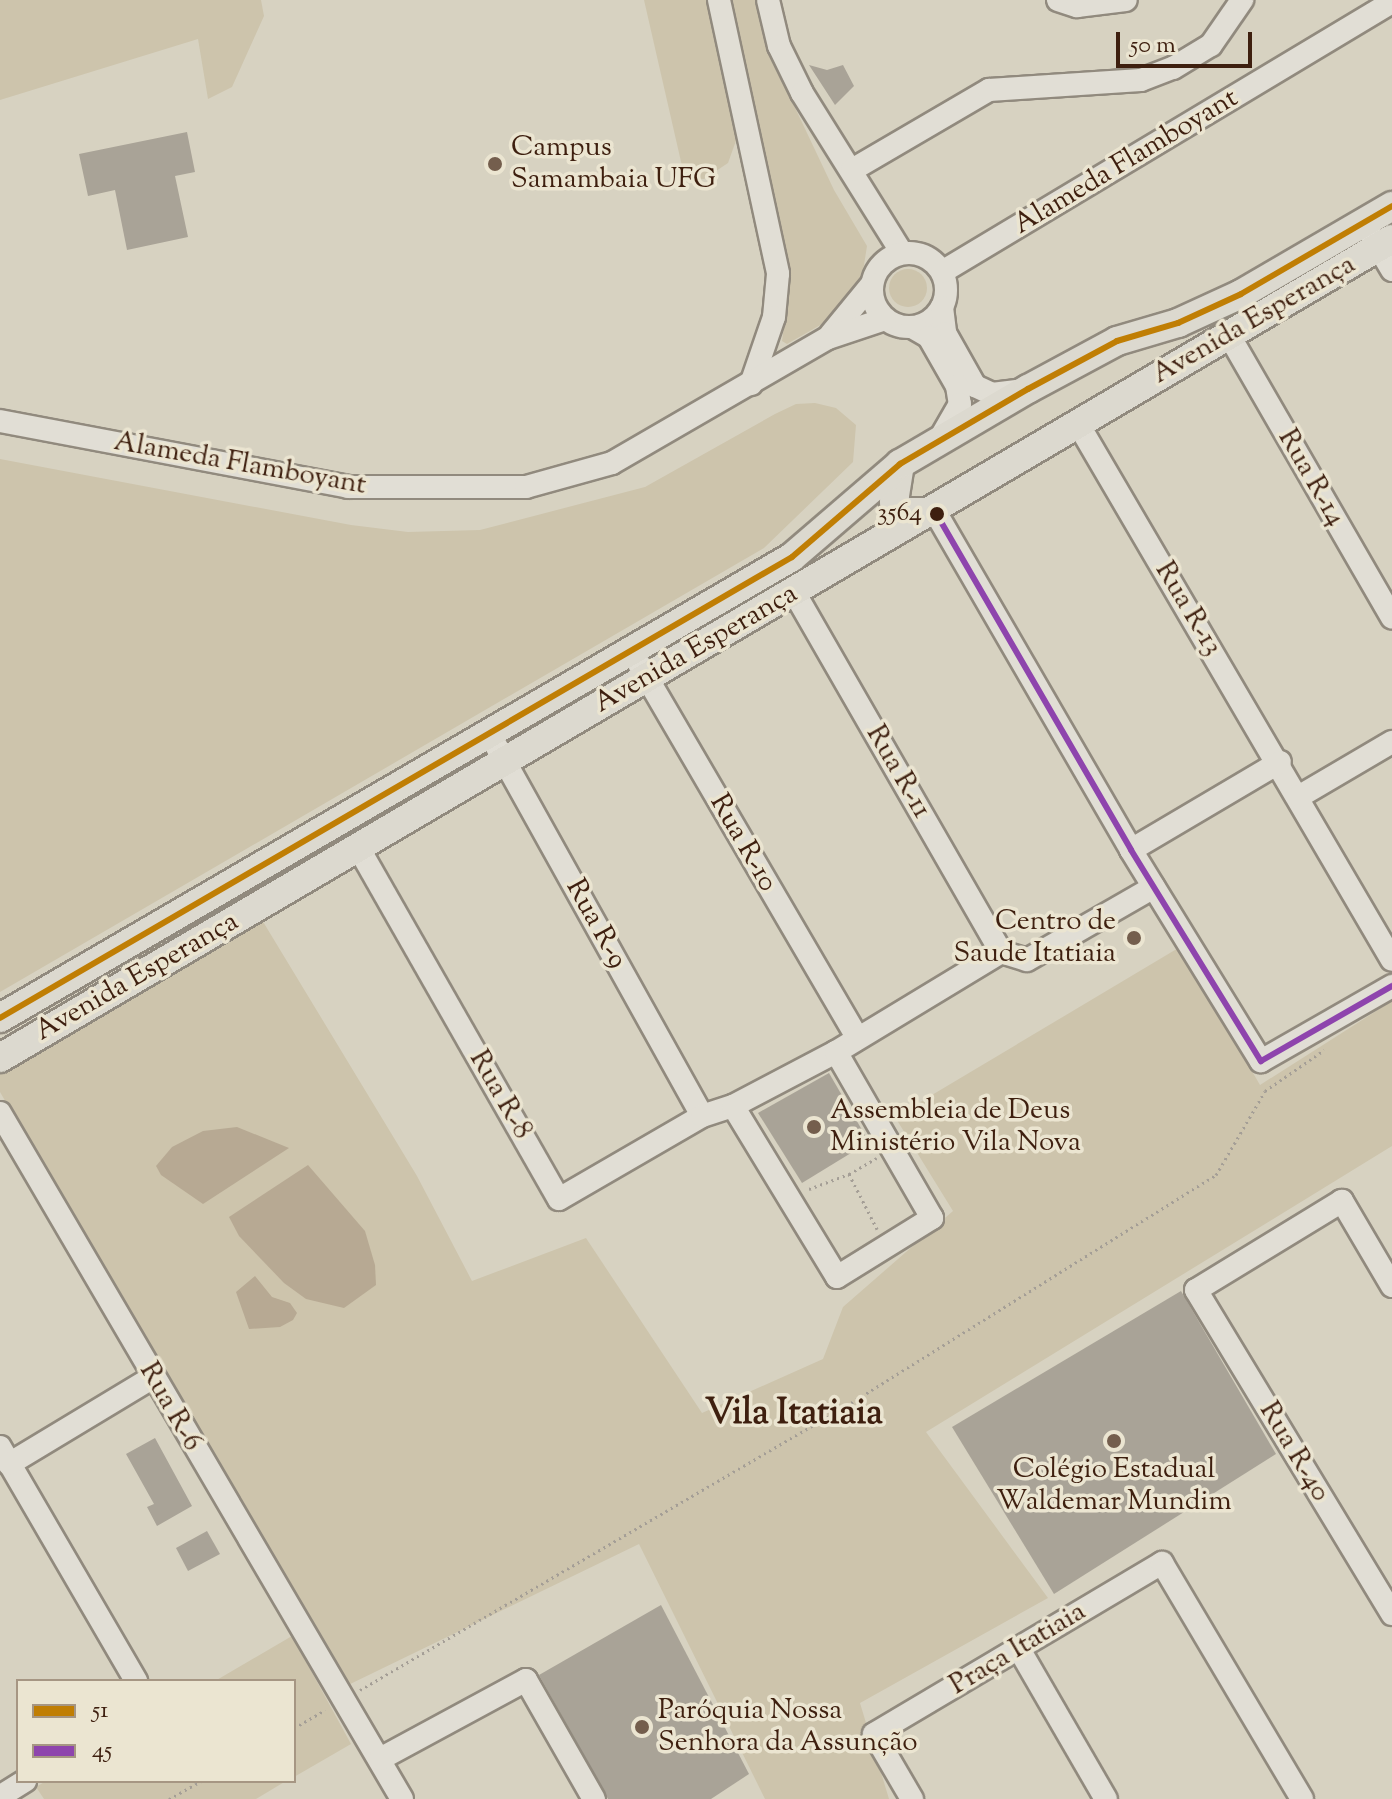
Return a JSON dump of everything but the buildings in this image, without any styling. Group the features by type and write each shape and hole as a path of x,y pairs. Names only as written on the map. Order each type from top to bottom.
{"main road":[{"name":"Avenida Esperança","path":"0,1018 792,557 900,464 1028,389 1117,341 1178,323 1241,294 1392,206"},
{"name":"Avenida Esperança","path":"0,1058 647,679 1077,422 1388,252"},
{"path":"1077,422 1130,374 1132,360 1117,341"},
{"path":"900,464 894,502 903,512 930,510"}],"street":[{"path":"719,0 771,227 779,289 774,317 751,384"},
{"path":"768,0 783,56 902,253"},
{"path":"1058,0 1077,6 1126,0"},
{"path":"852,170 989,90 1141,80 1173,68 1211,45 1242,0"},
{"name":"Alameda Flamboyant","path":"942,272 1392,2"},
{"path":"1363,222 1388,252"},
{"path":"936,445 960,404 957,386 929,337 912,327 885,319 875,306 872,284 880,265 902,253 927,257 942,272 946,290 942,307 945,333 975,386 992,394 1028,389"},
{"name":"Alameda Flamboyant","path":"828,338 872,284"},
{"path":"912,327 929,321 942,307"},
{"path":"774,317 774,352 786,363"},
{"name":"Alameda Flamboyant","path":"0,421 348,487 526,487 612,463 828,338 885,319"},
{"name":"Rua R-14","path":"1230,337 1392,618"},
{"name":"Rua R-13","path":"1077,422 1300,796 1392,960"},
{"path":"930,510 1131,850 1261,1061 1392,986"},
{"name":"Rua R-11","path":"794,592 1001,952"},
{"name":"Rua R-10","path":"632,650 856,1036"},
{"name":"Rua R-9","path":"489,733 702,1116"},
{"path":"1300,796 1392,742"},
{"path":"1131,850 1280,762"},
{"name":"Rua R-8","path":"358,847 559,1199 702,1116"},
{"path":"702,1116 733,1106 836,1052 856,1036 1001,952 1027,960 1154,887"},
{"path":"733,1106 837,1277 932,1218 836,1052"},
{"name":"Rua R-6","path":"0,1113 402,1799"},
{"name":"Rua R-40","path":"1392,1286 1342,1201 1196,1290 1392,1614"},
{"path":"135,1679 5,1456 153,1377"},
{"name":"Praça Itatiaia","path":"912,1799 874,1734 1162,1563 1302,1799"},
{"path":"1019,1649 1106,1799"},
{"path":"380,1759 526,1680 594,1799"},
{"path":"4,1793 22,1783"}],"path":[{"path":"296,1727 846,1406 1216,1175 1265,1091 1328,1047"},
{"path":"788,1197 849,1174 892,1149"},
{"path":"849,1174 886,1247"},
{"path":"169,1799 197,1783"}],"shaded area":[{"path":"0,0 261,0 264,16 232,87 208,99 198,39 0,100"},
{"path":"644,0 706,0 738,135 728,163 704,179 691,178 682,166"},
{"path":"728,0 756,0 780,76 834,190 867,246 861,284 831,319 787,344 782,341 790,284 785,250"},
{"path":"908,269 921,275 927,288 921,301 908,307 895,301 889,288 895,275"},
{"path":"815,403 836,408 856,425 853,462 764,548 0,992 0,459 351,525 408,532 480,530 645,487 775,414 796,404"},
{"path":"262,920 417,1176 472,1281 586,1238 702,1413 823,1359 843,1307 953,1211 895,1117 1180,947 1260,1085 1392,1001 1392,1146 926,1432 1048,1598 860,1703 889,1799 765,1799 639,1544 344,1687 0,1092 0,1074"},
{"path":"237,1127 289,1148 203,1204 161,1175 156,1166 172,1147 203,1131"},
{"path":"308,1165 365,1231 375,1265 376,1285 344,1308 306,1299 284,1283 239,1236 229,1217"},
{"path":"255,1276 272,1297 290,1303 297,1313 293,1320 280,1327 249,1329 236,1292"},
{"path":"292,1636 351,1744 296,1776 296,1679 218,1679"},
{"path":"43,1783 283,1783 256,1799 44,1799 36,1787"}],"transit line":[{"name":"51","path":"0,1018 792,557 900,464 1028,389 1117,341 1178,323 1241,294 1392,206"},
{"name":"45","path":"933,508 1131,850 1261,1061 1392,986"}],"place":[{"name":"Campus Samambaia UFG","path":"495,164"},
{"name":"3564","path":"937,514"},
{"name":"Centro de Saude Itatiaia","path":"1134,938"},
{"name":"Assembleia de Deus Ministério Vila Nova","path":"814,1127"},
{"name":"Colégio Estadual Waldemar Mundim","path":"1114,1441"},
{"name":"Paróquia Nossa Senhora da Assunção","path":"642,1727"}],"district":[{"name":"Vila Itatiaia","path":"794,1415"}]}
